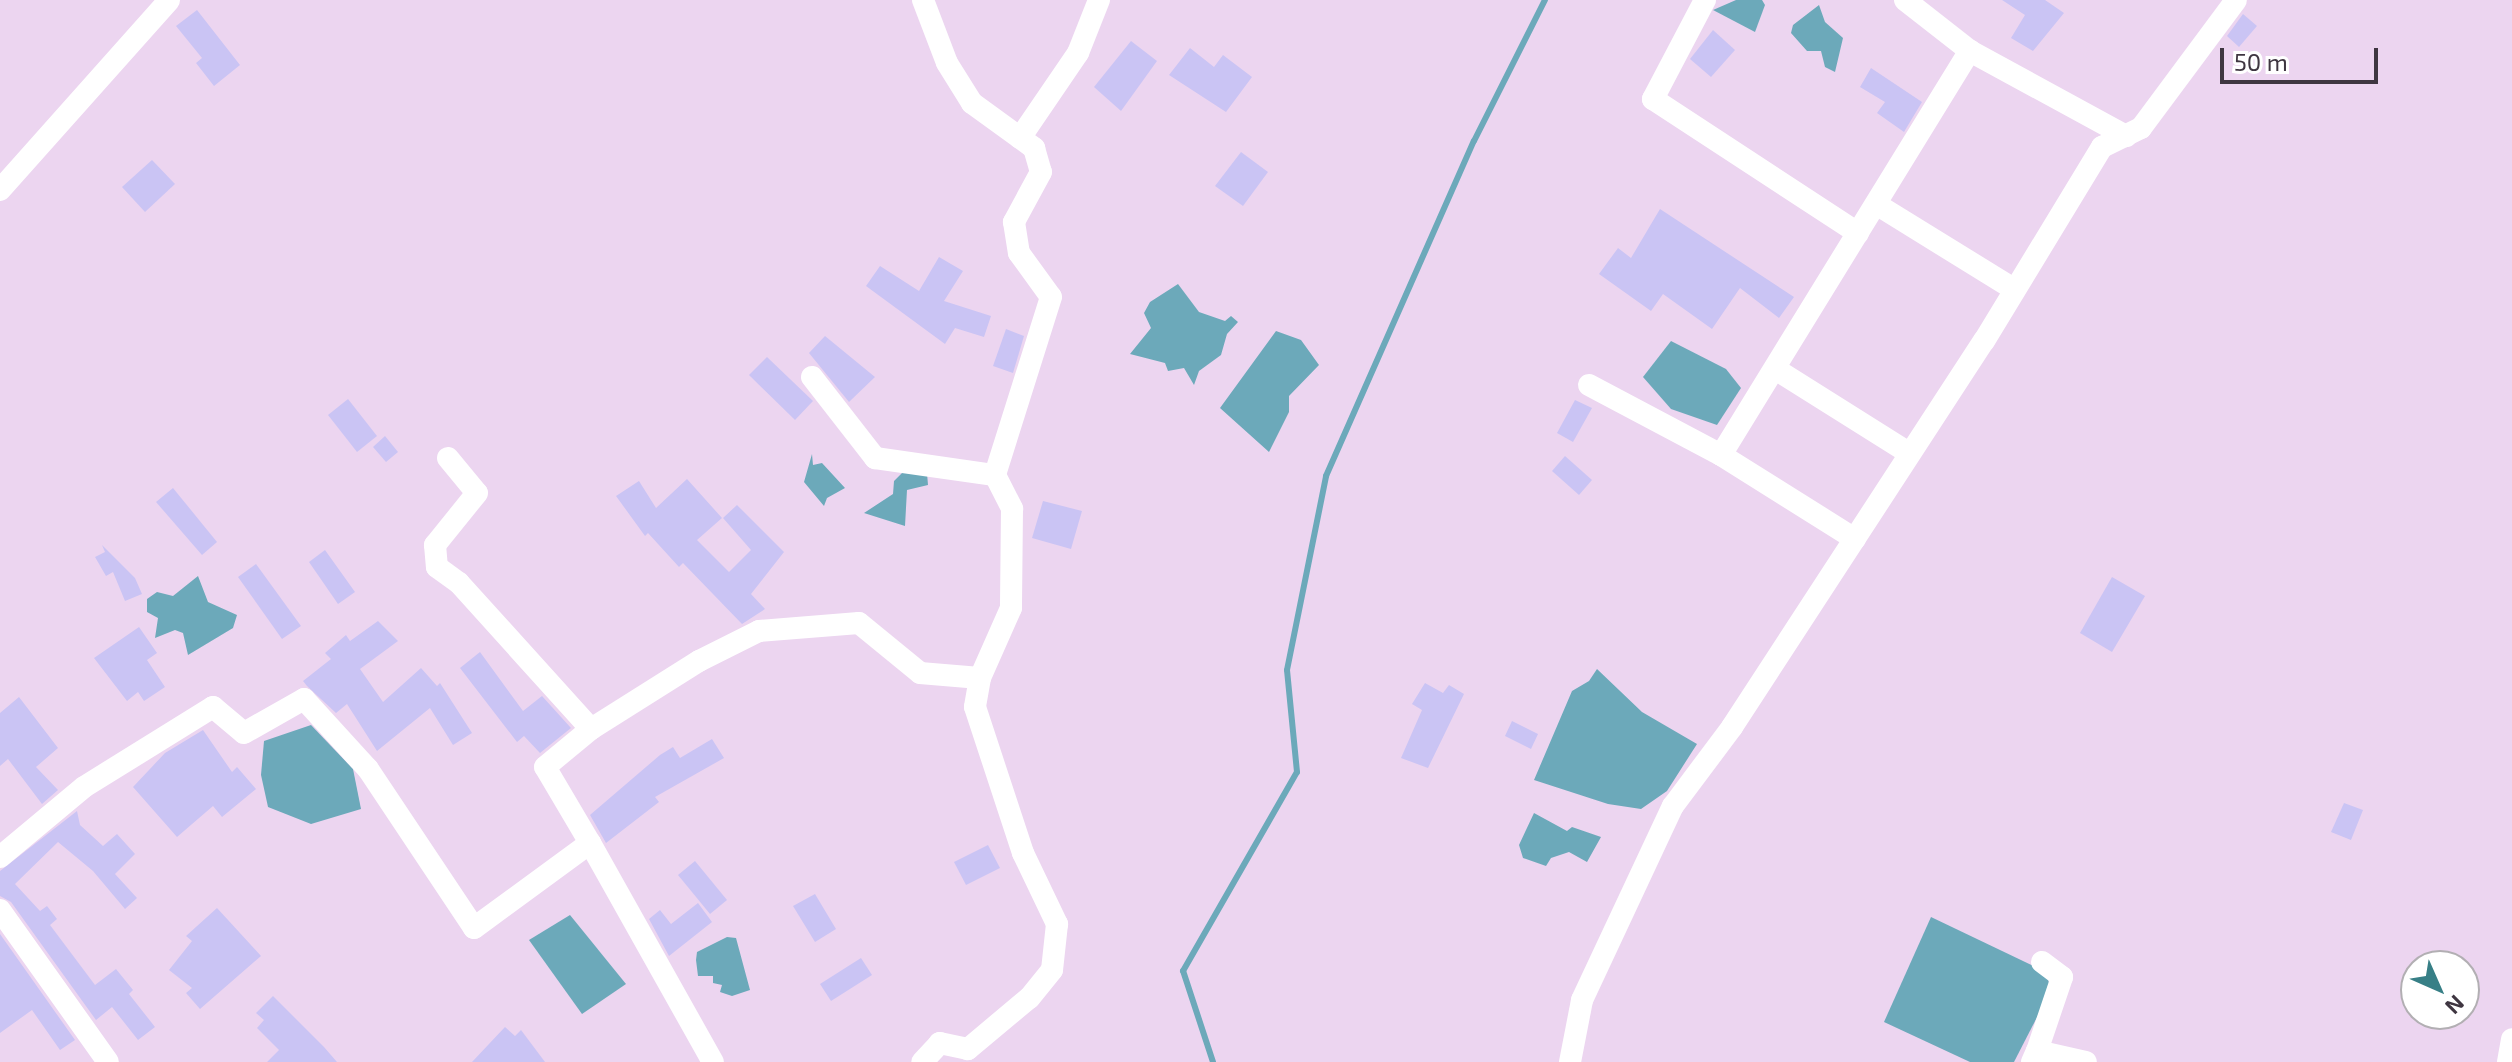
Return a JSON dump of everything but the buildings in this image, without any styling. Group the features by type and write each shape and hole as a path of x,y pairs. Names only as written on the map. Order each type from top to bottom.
{"street":[{"path":"0,190 169,0"},
{"path":"922,1062 940,1043 968,1049 1029,998 1052,970 1057,924 1023,853 975,707 980,678 1011,608 1012,509 995,475 1051,297 1019,253 1014,222 1041,172 1034,148 972,103 947,63 923,0"},
{"path":"1020,138 1078,53 1099,0"},
{"path":"1705,0 1653,99 1858,233"},
{"path":"1905,0 1970,51 2126,136"},
{"path":"1570,1062 1582,1000 1657,834 1855,539 1907,452 2015,290 2102,147 2141,128 2236,0"},
{"path":"1721,455 1777,370 1970,51"},
{"path":"1876,204 2015,290"},
{"path":"1777,370 1907,452"},
{"path":"812,377 875,458 995,475"},
{"path":"1589,385 1721,455 1855,539"},
{"path":"448,458 477,493 435,545 437,567 459,583 591,729"},
{"path":"713,1062 545,767 591,729 699,661 759,631 859,623 920,673 980,678"},
{"path":"0,857 84,787 213,707 244,733 304,699 368,769 474,928 590,843"},
{"path":"0,910 108,1062"},
{"path":"2042,962 2062,977 2035,1056 2086,1062"},
{"path":"2508,1062 2512,1039"}],"water":[{"path":"1736,0 1762,0 1765,5 1755,32 1713,10"},
{"path":"1819,5 1825,22 1843,38 1835,72 1825,67 1821,51 1807,51 1791,33 1793,25"},
{"path":"1178,284 1199,312 1225,321 1231,316 1238,322 1227,334 1221,355 1199,371 1194,385 1184,368 1168,371 1165,363 1130,354 1151,328 1144,313 1150,302"},
{"path":"1276,331 1301,340 1319,365 1289,396 1289,412 1269,452 1220,408"},
{"path":"1671,341 1726,369 1741,388 1717,425 1671,409 1643,377"},
{"path":"812,454 813,465 822,463 845,488 827,498 824,506 804,482"},
{"path":"904,471 927,473 928,485 907,490 905,526 864,513 893,494 894,481"},
{"path":"198,576 208,602 237,615 233,628 188,655 183,633 175,630 155,638 158,618 147,612 147,599 157,592 173,596"},
{"path":"1597,669 1642,712 1697,744 1667,791 1641,809 1608,804 1534,780 1572,691 1589,681"},
{"path":"311,725 353,769 361,809 311,824 268,807 261,775 264,741"},
{"path":"1534,813 1567,831 1572,827 1601,837 1587,862 1569,852 1551,858 1546,866 1523,858 1519,845"},
{"path":"570,915 626,984 582,1014 529,940"},
{"path":"1931,917 2046,972 2051,990 2014,1062 1970,1062 1884,1022"},
{"path":"727,937 736,938 750,990 732,996 720,992 722,985 713,983 713,976 698,976 696,960 697,952"}],"waterway":[{"path":"1213,1062 1183,971 1297,772 1287,670 1326,476 1474,141 1545,0"}]}
